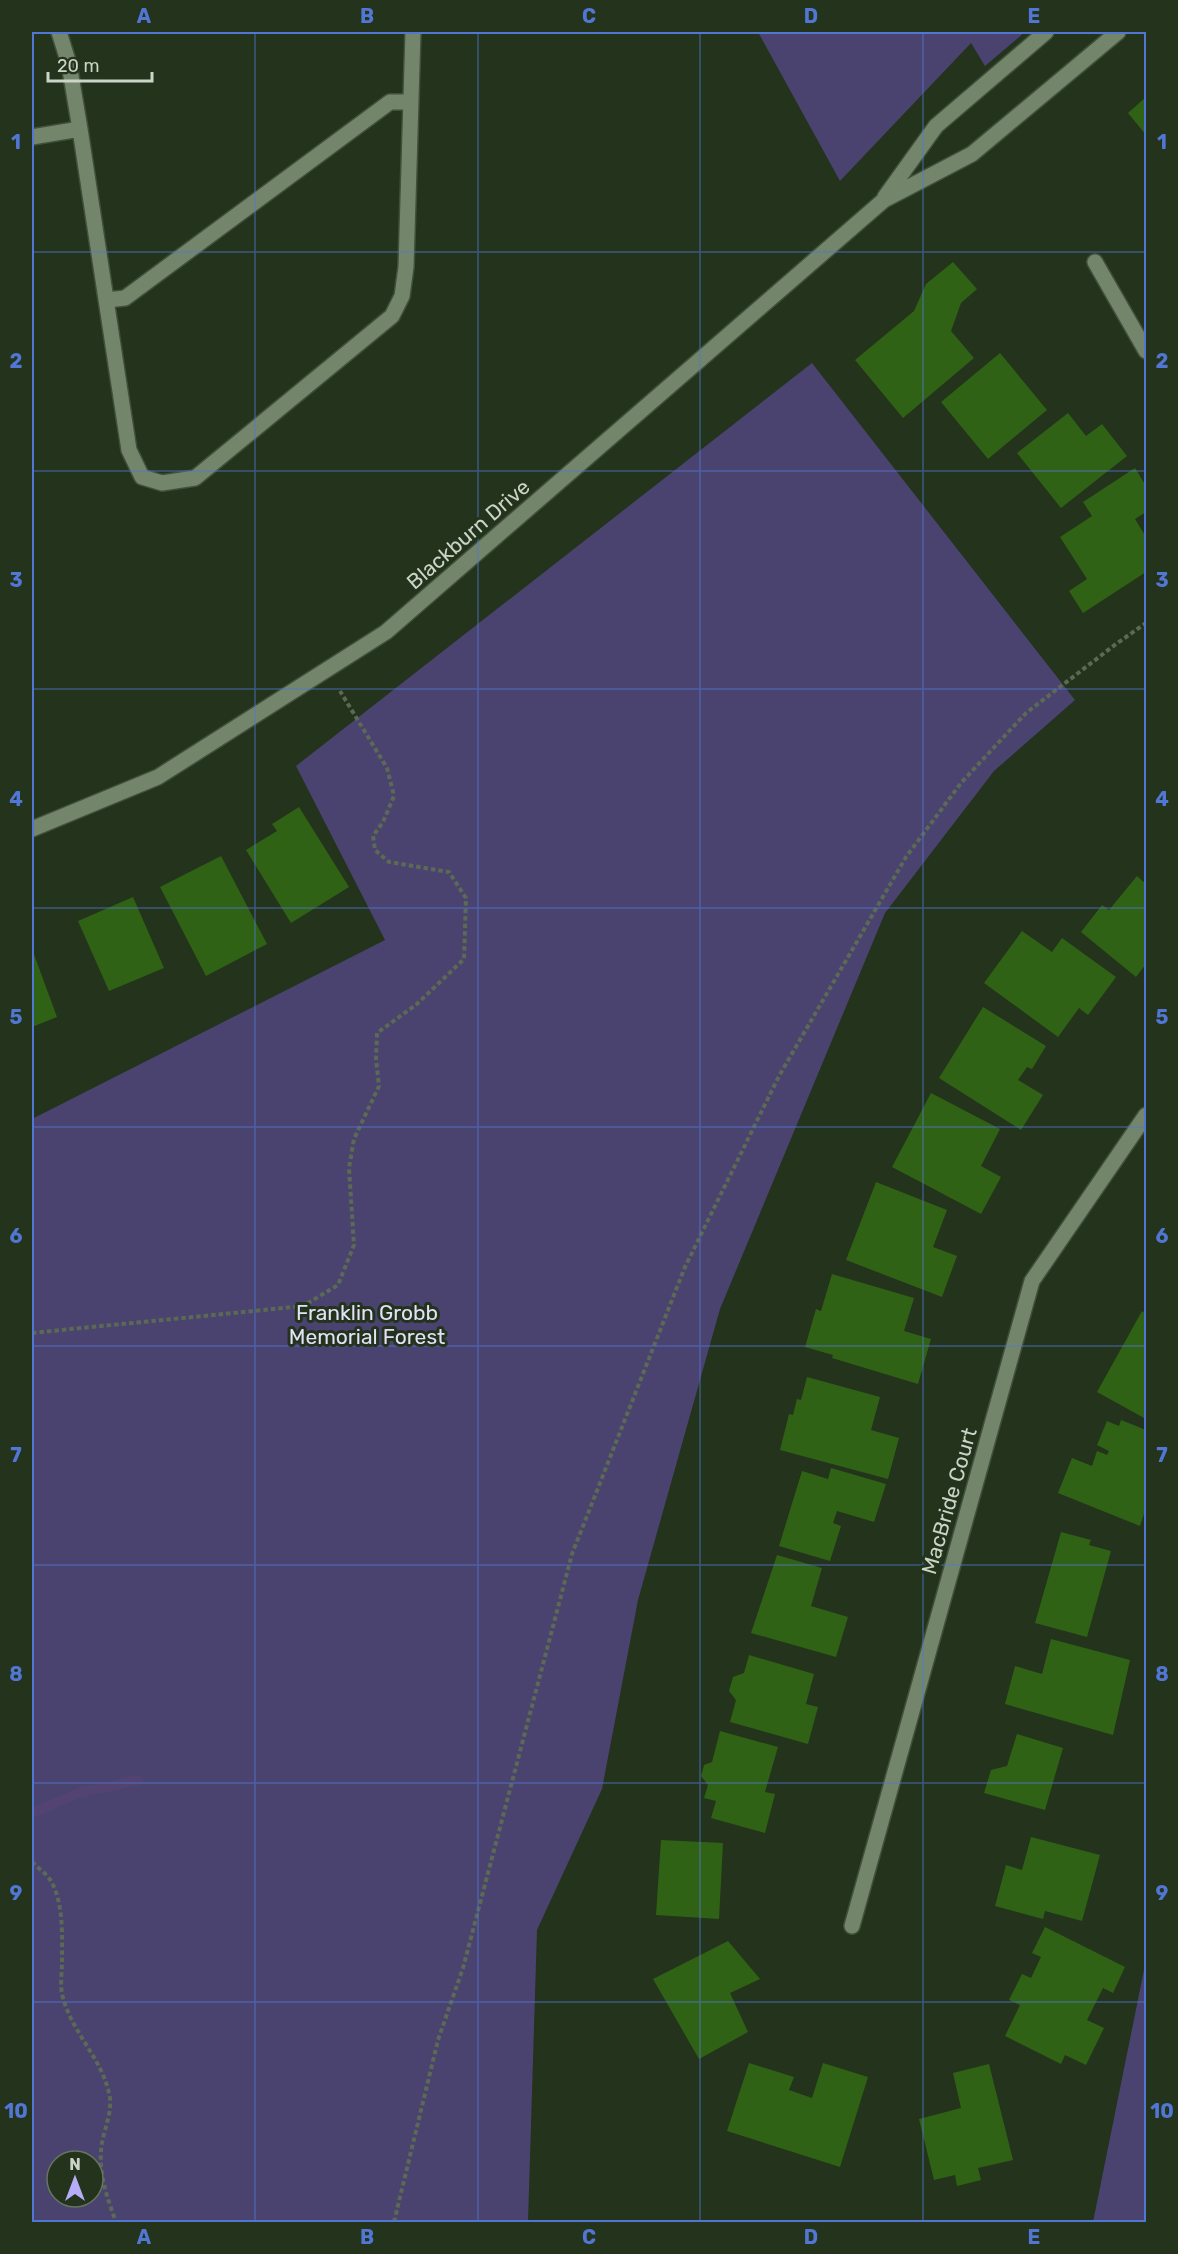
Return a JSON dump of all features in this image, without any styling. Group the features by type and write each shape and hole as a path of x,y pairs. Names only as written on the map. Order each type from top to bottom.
{"street":[{"path":"59,32 69,64 80,129 129,450 142,477 162,483 195,478 392,316 402,296 406,267 413,32"},
{"name":"Blackburn Drive","path":"884,200 936,126 1046,32"},
{"name":"Blackburn Drive","path":"32,829 158,777 386,632 884,200 972,154 1118,32"},
{"path":"106,300 126,298 390,102 411,102"},
{"path":"32,137 80,129"},
{"path":"1095,262 1146,351"},
{"name":"MacBride Court","path":"852,1926 1032,1281 1146,1115"}],"path":[{"path":"394,2223 438,2040 463,1968 572,1554 685,1267 779,1076 906,857 961,783 1026,713 1146,623"},
{"path":"32,1333 303,1306 338,1284 354,1245 349,1168 354,1139 379,1086 376,1059 377,1033 417,1004 464,959 466,898 449,872 389,862 375,850 374,837 394,796 387,768 327,670"},
{"path":"32,1862 51,1880 59,1903 62,1993 76,2031 100,2069 110,2094 110,2112 101,2151 102,2174 116,2223"}],"green space":[{"path":"758,32 1025,32 985,66 971,43 840,181"},
{"name":"Franklin Grobb Memorial Forest","path":"812,363 1075,700 994,771 885,913 720,1309 638,1600 602,1789 537,1930 528,2222 32,2222 32,1119 385,940 296,766"},
{"path":"1146,1960 1146,2222 1093,2222"}],"building":[{"path":"1146,97 1146,135 1128,113"},
{"path":"953,262 977,289 961,303 951,331 974,358 903,418 855,360 914,311 926,284"},
{"path":"1000,353 1047,410 988,459 941,402"},
{"path":"1068,413 1086,436 1102,424 1127,456 1061,508 1017,453"},
{"path":"1135,468 1146,486 1146,512 1135,519 1146,537 1146,572 1083,613 1069,591 1087,579 1060,537 1092,516 1083,502"},
{"path":"299,807 349,887 291,923 246,850 277,831 272,824"},
{"path":"221,856 267,944 206,976 160,887"},
{"path":"1137,876 1146,884 1146,964 1136,977 1081,932 1102,905 1109,910"},
{"path":"133,897 164,968 109,991 78,921"},
{"path":"1022,931 1052,952 1062,938 1116,977 1088,1015 1079,1008 1058,1037 984,983"},
{"path":"32,949 57,1017 32,1027"},
{"path":"983,1007 1046,1046 1032,1069 1027,1067 1018,1080 1043,1095 1021,1130 939,1078"},
{"path":"931,1093 1000,1129 981,1166 1001,1177 981,1214 892,1167"},
{"path":"876,1182 947,1210 933,1247 957,1256 942,1297 846,1260"},
{"path":"832,1274 914,1298 904,1331 931,1339 918,1384 832,1358 833,1355 805,1347 816,1309 821,1311"},
{"path":"1142,1311 1146,1314 1146,1419 1097,1392"},
{"path":"807,1377 880,1397 871,1430 899,1438 888,1479 780,1450 789,1414 793,1415 797,1399 801,1400"},
{"path":"1121,1420 1146,1430 1146,1508 1140,1526 1058,1493 1072,1458 1092,1466 1097,1451 1107,1455 1109,1451 1097,1445 1107,1421 1119,1426"},
{"path":"831,1468 886,1484 874,1522 837,1511 833,1523 841,1526 830,1561 779,1546 802,1471 828,1479"},
{"path":"1061,1532 1091,1540 1089,1545 1111,1551 1087,1637 1035,1623"},
{"path":"777,1555 822,1568 811,1606 848,1617 836,1657 751,1633"},
{"path":"1051,1639 1130,1660 1113,1735 1005,1704 1015,1666 1042,1674"},
{"path":"749,1655 814,1674 806,1704 818,1707 808,1744 730,1722 736,1700 729,1691 733,1677 744,1673"},
{"path":"720,1731 778,1747 765,1792 775,1794 765,1833 711,1818 716,1801 704,1798 708,1785 701,1776 704,1765 712,1762"},
{"path":"1017,1734 1063,1748 1045,1810 984,1793 991,1770 1007,1766"},
{"path":"1031,1837 1100,1855 1082,1921 1045,1911 1043,1919 995,1906 1006,1865 1022,1870"},
{"path":"661,1840 723,1843 719,1919 656,1915"},
{"path":"1045,1927 1125,1967 1113,1993 1103,1988 1087,2020 1104,2028 1086,2065 1065,2055 1061,2064 1005,2036 1020,2005 1009,2000 1022,1974 1031,1978 1041,1957 1032,1953"},
{"path":"728,1941 760,1979 730,1993 748,2032 699,2059 653,1979"},
{"path":"749,2063 794,2077 789,2090 812,2098 823,2063 868,2077 840,2167 727,2131"},
{"path":"989,2064 1013,2160 978,2168 981,2180 957,2186 955,2175 934,2180 919,2119 961,2108 953,2073"}],"waterway":[{"path":"32,1813 79,1793 138,1780"}]}
